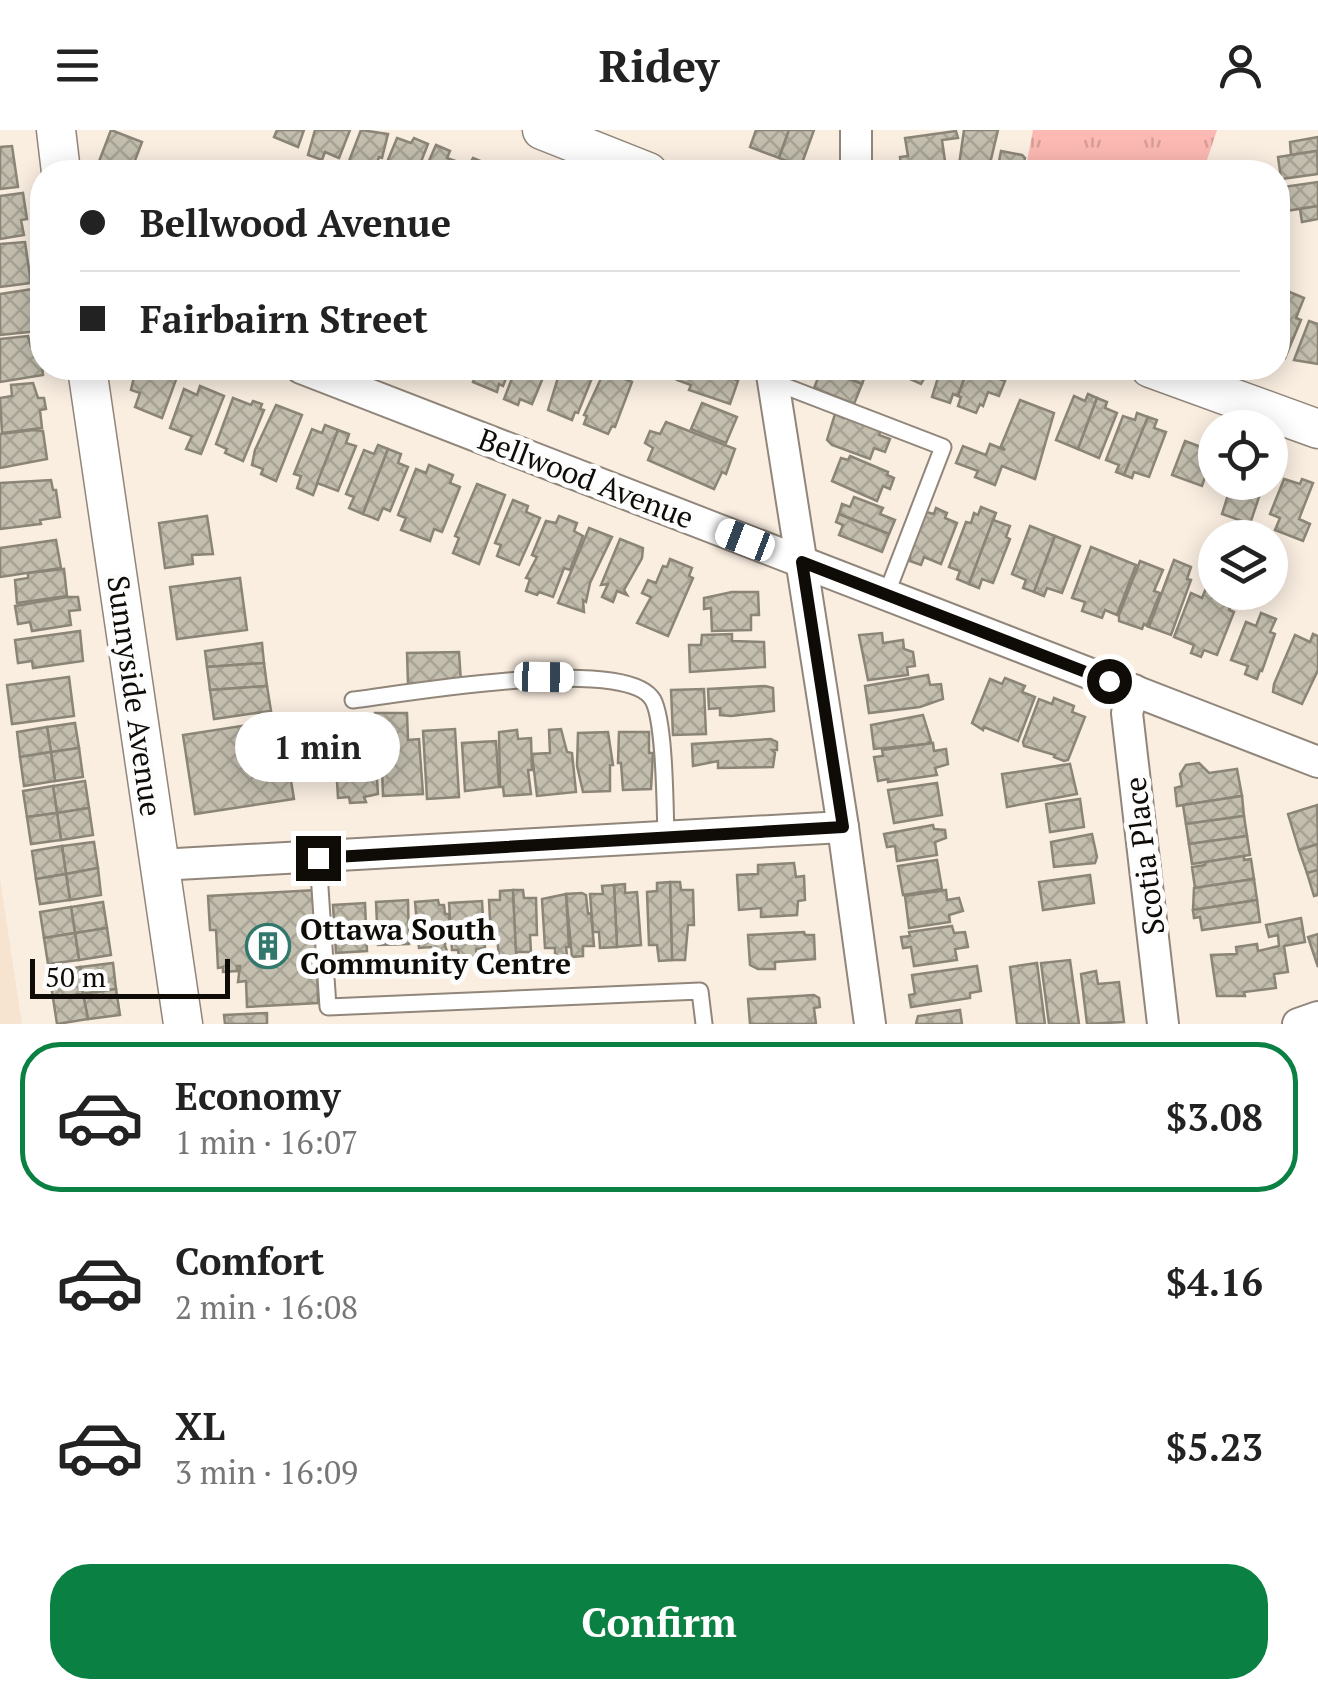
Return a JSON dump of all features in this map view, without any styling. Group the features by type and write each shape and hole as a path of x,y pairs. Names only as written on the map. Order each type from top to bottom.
{"street":[{"path":"56,130 60,160"},
{"path":"856,130 856,160"},
{"path":"556,133 620,160"},
{"name":"Sunnyside Avenue","path":"89,380 183,1024"},
{"name":"Bellwood Avenue","path":"332,380 1318,762"},
{"path":"773,380 870,1024"},
{"path":"1183,380 1318,429"},
{"name":"Scotia Place","path":"1134,690 1127,713 1164,1024"},
{"path":"159,865 843,827"},
{"path":"1298,1024 1318,1018"}],"lane":[{"path":"784,380 942,447 886,595"},
{"path":"353,700 544,677 627,682 652,700 663,760 666,837"},
{"path":"318,858 328,1007 700,991 704,1024"}],"shaded area":[{"path":"0,878 22,1024 0,1024"}],"green space":[{"path":"1033,130 1217,130 1207,160 1027,160"}],"building":[{"path":"111,130 142,142 135,160 100,160"},
{"path":"277,130 304,130 298,147 274,137"},
{"path":"315,130 350,130 339,158 325,152 322,160 308,155"},
{"path":"361,130 388,134 382,158 349,160"},
{"path":"756,130 789,130 779,158 750,147"},
{"path":"789,130 814,130 803,160 779,158"},
{"path":"964,130 998,130 991,160 960,160"},
{"path":"956,131 958,138 942,140 945,160 900,160 908,156 905,138"},
{"path":"1318,137 1318,160 1317,151 1291,155 1290,142"},
{"path":"397,138 411,143 414,138 428,144 422,160 388,160"},
{"path":"436,145 450,151 447,158 453,160 429,160"},
{"path":"12,146 18,187 0,189 0,147"},
{"path":"1001,151 1025,158 1025,160 999,160"},
{"path":"1317,151 1318,174 1290,178 1290,160 1278,157"},
{"path":"1318,182 1318,206 1290,210 1290,186"},
{"path":"23,193 27,219 21,220 24,235 0,239 0,196"},
{"path":"1318,206 1318,219 1302,222 1300,209"},
{"path":"25,242 30,283 0,287 0,244"},
{"path":"30,289 30,332 0,335 0,294"},
{"path":"1290,292 1304,298 1296,318 1301,320 1290,346"},
{"path":"1309,321 1318,324 1318,364 1294,360"},
{"path":"28,336 30,377 0,382 0,339"},
{"path":"133,380 176,380 162,418 135,407 140,393 131,390"},
{"path":"474,380 505,380 497,392"},
{"path":"511,380 542,380 532,404 520,399 518,405 504,399"},
{"path":"557,380 591,380 572,420 548,410"},
{"path":"600,380 632,382 615,427 608,434 584,424 584,415"},
{"path":"677,380 738,381 730,404 689,390 691,385"},
{"path":"817,380 852,380 862,384 854,404 814,388"},
{"path":"937,380 964,380 958,396 953,394 950,403 932,397"},
{"path":"964,380 1005,381 999,396 988,392 976,413 958,406"},
{"path":"33,383 38,398 44,398 46,409 40,410 42,428 2,433 0,398 12,396 11,385"},
{"path":"200,386 224,396 201,454 186,449 192,436 170,428 184,389 197,395"},
{"path":"1088,394 1097,398 1078,449 1056,440 1074,396 1085,401"},
{"path":"233,398 251,405 253,401 262,404 260,409 264,410 243,461 216,444"},
{"path":"1097,398 1107,402 1105,408 1117,413 1099,458 1078,449"},
{"path":"1020,400 1054,413 1035,479 1002,466 995,485 975,477 978,471 956,463 963,446 986,455 990,444 1005,450 1001,446"},
{"path":"702,403 737,417 726,443 691,429"},
{"path":"276,405 302,415 276,481 252,465"},
{"path":"1137,413 1148,417 1124,475 1116,472 1119,465 1106,460 1123,416 1135,420"},
{"path":"835,414 881,429 879,435 890,439 885,452 874,448 870,459 832,445 827,440"},
{"path":"1148,417 1157,420 1154,428 1166,432 1149,477 1134,472 1132,478 1124,475"},
{"path":"666,422 735,449 726,474 722,472 714,489 648,460 653,448 645,443 650,431 660,434"},
{"path":"325,425 338,430 313,495 297,488 301,476 294,474 312,429 322,433"},
{"path":"338,430 349,434 346,443 356,446 338,491 317,483"},
{"path":"43,431 47,459 0,468 0,434"},
{"path":"1185,441 1198,446 1198,485 1172,475"},
{"path":"378,445 388,449 363,514 349,508 354,497 346,494 364,450 374,454"},
{"path":"388,449 401,454 398,463 408,467 390,511 383,508 378,520 363,514"},
{"path":"850,456 894,478 890,489 883,486 877,501 832,481 841,458 848,460"},
{"path":"429,465 453,475 450,483 460,487 442,532 434,529 430,541 401,530 406,518 398,515 416,469 426,473"},
{"path":"51,480 60,517 40,520 41,524 0,529 0,483"},
{"path":"1288,480 1313,483 1299,519 1310,524 1303,541 1288,535 1288,520 1270,514 1276,500 1288,500"},
{"path":"477,484 505,495 479,564 453,553 459,538 455,536"},
{"path":"854,497 883,508 880,514 895,520 889,534 839,514 842,504 850,507"},
{"path":"513,500 528,506 526,512 540,518 519,565 497,556 501,545 495,543"},
{"path":"1226,500 1258,500 1251,520 1222,514"},
{"path":"981,507 996,513 969,584 957,579 960,571 949,567 966,522 971,523"},
{"path":"936,508 957,523 941,564 924,557 921,565 910,561 926,512 934,514"},
{"path":"839,514 889,534 882,552 839,535 843,525 836,522"},
{"path":"207,516 213,554 192,555 193,564 165,568 159,523"},
{"path":"559,516 577,523 574,531 583,536 570,570 564,568 553,597 539,592 537,595 526,591 530,579 526,578 537,557 532,555 546,521 556,523"},
{"path":"993,520 1010,526 1006,537 1010,539 993,583 982,579 979,588 969,584"},
{"path":"1030,526 1055,536 1034,592 1023,588 1026,580 1012,574"},
{"path":"589,528 612,537 590,583 586,602 583,600 584,612 558,603"},
{"path":"1055,536 1080,546 1062,593 1047,588 1044,596 1034,592"},
{"path":"620,539 643,548 642,558 624,590 627,595 617,591 613,602 602,597 608,584 601,585"},
{"path":"56,540 61,568 0,577 0,548"},
{"path":"1091,547 1136,565 1117,615 1105,610 1102,618 1082,611 1085,602 1072,598"},
{"path":"670,559 692,568 689,576 693,578 668,636 637,623 651,597 642,593 648,580 656,583"},
{"path":"1174,560 1191,567 1187,579 1191,580 1171,635 1149,627"},
{"path":"1140,561 1163,570 1154,591 1160,593 1147,626 1144,624 1142,629 1119,621"},
{"path":"64,569 67,596 17,603 15,580 28,578 28,573"},
{"path":"240,578 247,630 177,639 170,587"},
{"path":"758,592 759,615 751,615 751,630 712,631 711,608 704,609 704,598"},
{"path":"1191,593 1198,596 1198,610 1234,612 1217,655 1204,650 1201,657 1191,653 1194,645 1174,637"},
{"path":"78,597 80,610 69,611 71,625 32,631 30,622 18,624 15,606"},
{"path":"1261,613 1276,619 1270,632 1275,634 1257,679 1245,674 1248,666 1231,660 1246,622 1256,626"},
{"path":"80,631 83,661 33,668 32,661 18,663 15,640"},
{"path":"882,633 883,643 903,640 904,649 913,652 915,666 907,667 908,675 868,680 859,635"},
{"path":"732,634 732,641 764,642 765,667 690,672 689,645 701,645 702,635"},
{"path":"1313,634 1318,636 1318,670 1302,704 1273,692 1274,684 1295,635 1310,642"},
{"path":"262,643 264,663 207,667 205,651"},
{"path":"459,652 461,682 408,684 407,653"},
{"path":"264,663 267,686 210,690 207,667"},
{"path":"928,675 930,685 941,684 943,699 920,707 869,713 865,686"},
{"path":"69,677 74,716 12,724 7,685"},
{"path":"1005,678 1025,686 1022,692 1035,697 1018,741 972,723 990,679 1002,684"},
{"path":"267,686 271,711 214,719 210,690"},
{"path":"773,688 774,711 731,716 720,715 720,708 709,709 708,689"},
{"path":"704,689 706,734 673,735 671,690"},
{"path":"1054,698 1074,706 1072,712 1085,717 1068,760 1064,761 1024,746 1023,742 1039,699 1052,704"},
{"path":"375,713 407,713 408,740 419,739 423,794 383,796 382,767 379,755 375,756"},
{"path":"923,715 931,741 927,744 874,749 871,725"},
{"path":"281,720 294,799 195,814 183,735"},
{"path":"75,723 79,748 51,752 47,727"},
{"path":"368,723 378,794 364,797 366,802 350,803 349,797 338,798 336,765 341,764 341,724"},
{"path":"47,727 51,752 20,757 17,732"},
{"path":"455,729 459,797 427,799 423,731"},
{"path":"561,729 567,752 572,753 576,792 537,796 532,754 550,753 549,730"},
{"path":"517,730 518,739 531,738 531,794 504,796 500,787 499,732"},
{"path":"608,732 613,765 610,791 583,792 577,766 578,733"},
{"path":"619,732 649,732 649,753 653,753 651,789 623,790 618,763"},
{"path":"771,739 777,742 777,750 772,750 773,767 718,768 718,761 693,766 692,744"},
{"path":"496,741 499,787 465,791 462,743"},
{"path":"933,743 934,751 946,749 948,764 935,768 937,775 878,781 874,757 883,756 882,750"},
{"path":"79,748 83,777 55,781 51,752"},
{"path":"51,752 55,781 24,786 20,757"},
{"path":"1199,763 1209,773 1237,769 1242,796 1177,806 1175,788 1182,786 1180,774 1186,765"},
{"path":"1070,764 1077,794 1007,807 1002,774"},
{"path":"85,781 89,808 57,813 53,786"},
{"path":"937,783 942,815 894,823 888,790"},
{"path":"53,786 57,813 27,817 23,791"},
{"path":"1242,796 1244,816 1186,824 1183,805"},
{"path":"1080,799 1084,827 1050,832 1046,804"},
{"path":"1317,805 1318,844 1299,850 1288,814"},
{"path":"89,808 93,835 61,840 57,813"},
{"path":"57,813 61,840 31,844 27,817"},
{"path":"1244,816 1247,836 1189,844 1186,824"},
{"path":"933,825 934,829 945,830 946,838 935,842 937,855 897,861 895,846 887,847 884,834"},
{"path":"1092,834 1095,863 1054,867 1051,842"},
{"path":"1247,836 1250,855 1192,864 1189,844"},
{"path":"94,842 98,868 66,874 62,846"},
{"path":"1318,844 1318,870 1307,873 1299,850"},
{"path":"62,846 66,874 36,879 32,851"},
{"path":"1244,856 1244,860 1251,859 1254,879 1195,888 1192,867"},
{"path":"937,860 942,889 903,895 898,866"},
{"path":"794,863 796,877 804,876 805,900 798,901 797,915 761,917 761,908 739,910 737,875 758,874 758,865"},
{"path":"98,868 101,895 70,900 66,874"},
{"path":"1318,870 1318,895 1314,896 1307,873"},
{"path":"66,874 70,900 40,904 36,879"},
{"path":"1090,875 1094,903 1043,910 1039,882"},
{"path":"1254,879 1257,900 1193,910 1194,888"},
{"path":"670,882 680,882 681,890 693,890 694,925 688,925 685,960 672,960"},
{"path":"670,882 672,960 659,961 657,945 649,945 647,892 657,891 657,883"},
{"path":"625,884 625,893 637,892 641,945 617,947 614,885"},
{"path":"614,885 617,947 600,948 599,932 593,932 590,894 603,894 602,886"},
{"name":"Ottawa South Community Centre","path":"316,890 318,1003 247,1007 246,981 238,982 240,966 237,971 223,972 223,967 218,968 216,930 210,930 208,896"},
{"path":"513,890 517,964 500,965 497,938 491,938 489,900 500,900 500,891"},
{"path":"513,890 523,890 524,898 536,898 537,935 530,935 531,952 516,952"},
{"path":"946,890 947,900 959,898 963,911 949,915 950,922 909,928 905,896"},
{"path":"566,894 586,895 588,914 591,913 594,946 583,946 583,956 572,957"},
{"path":"566,894 569,947 567,956 555,956 555,948 545,948 542,899"},
{"path":"408,900 409,944 378,945 376,902"},
{"path":"438,900 439,905 444,905 445,914 449,914 450,934 446,935 445,946 450,959 432,960 431,947 419,948 415,902"},
{"path":"1257,900 1260,922 1202,930 1200,917 1194,918 1193,910"},
{"path":"482,901 485,948 476,949 477,962 460,963 458,950 452,950 449,903"},
{"path":"103,902 107,928 75,933 71,907"},
{"path":"365,903 367,951 336,953 333,905"},
{"path":"71,907 75,933 44,938 40,912"},
{"path":"1301,918 1305,942 1284,946 1288,972 1274,974 1276,988 1244,992 1245,996 1217,996 1211,955 1237,954 1236,947 1257,944 1258,951 1279,946 1278,935 1269,937 1266,925"},
{"path":"952,926 954,933 965,932 968,947 955,949 957,960 914,966 911,947 903,948 901,937 910,936 909,932"},
{"path":"107,928 111,955 79,960 75,933"},
{"path":"75,933 79,960 48,964 44,938"},
{"path":"1318,934 1318,967 1308,937"},
{"path":"748,935 814,935 815,959 775,962 775,969 750,965"},
{"path":"1070,960 1079,1024 1049,1024 1041,963"},
{"path":"113,963 116,989 83,994 80,967"},
{"path":"1037,963 1045,1024 1017,1024 1010,967"},
{"path":"977,966 981,991 970,993 970,998 911,1007 909,995 915,994 912,975"},
{"path":"80,967 83,994 53,998 49,972"},
{"path":"1096,971 1098,984 1119,982 1124,1022 1087,1024 1081,974"},
{"path":"116,989 120,1015 88,1019 83,994"},
{"path":"83,994 88,1019 57,1024 53,998"},
{"path":"814,995 819,998 820,1007 814,1008 816,1024 750,1024 748,999"},
{"path":"960,1010 962,1024 916,1024 918,1016"},
{"path":"267,1013 267,1024 225,1024 224,1015"}],"place":[{"name":"Ottawa South Community Centre","path":"268,946"}],"route":[{"path":"318,858 843,827 802,562 1109,681"}]}
